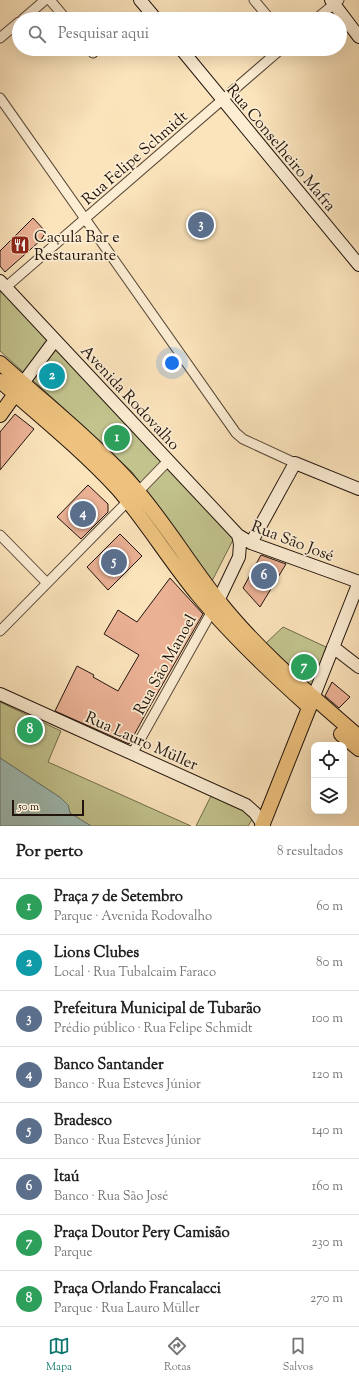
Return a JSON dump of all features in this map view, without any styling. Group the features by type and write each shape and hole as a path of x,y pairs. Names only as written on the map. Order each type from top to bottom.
{"main road":[{"path":"0,362 19,389"},
{"path":"0,381 19,389 101,453 215,606 258,645 311,702 359,749"},
{"path":"0,415 19,389"},
{"path":"311,702 359,737"},
{"path":"263,826 311,702"}],"street":[{"path":"31,12 45,0"},
{"path":"50,0 60,12"},
{"path":"140,0 150,12"},
{"path":"254,0 264,12"},
{"path":"323,12 334,1 342,12"},
{"path":"347,20 359,37"},
{"path":"0,38 12,28"},
{"name":"Rua Conselheiro Mafra","path":"186,56 359,265"},
{"name":"Rua Felipe Schmidt","path":"3,284 85,219 274,56"},
{"path":"0,98 236,433 243,439 295,463 359,489"},
{"name":"Avenida Rodovalho","path":"3,284 238,535"},
{"path":"19,389 55,340"},
{"path":"0,631 168,461"},
{"path":"251,543 295,463"},
{"path":"0,535 47,583"},
{"name":"Rua São José","path":"238,535 251,543 359,582"},
{"name":"Rua São Manoel","path":"132,754 215,606 239,557 240,544 238,535"},
{"path":"311,702 359,582"},
{"path":"333,646 359,667"},
{"name":"Rua Lauro Müller","path":"0,694 246,805 256,813 263,826"}],"green space":[{"path":"0,288 234,538 212,581 132,472 0,351"},
{"path":"283,627 326,647 312,687 265,644"},
{"path":"0,702 61,731 48,762 191,826 91,826 70,813 68,805 61,798 0,758"},
{"path":"211,796 240,807 253,818 248,826 196,826"}],"water":[{"path":"0,758 61,798 68,805 70,813 91,826 0,826"}],"building":[{"name":"Caçula Bar e Restaurante","path":"33,218 46,232 41,240 5,272 0,266 0,251"},
{"path":"15,414 34,429 0,470 0,432"},
{"path":"88,485 108,504 108,512 81,539 57,517"},
{"path":"120,534 142,556 108,590 87,567"},
{"path":"261,555 286,564 260,607 243,588"},
{"path":"170,578 203,614 129,744 55,711 77,666 118,691 139,655 104,634 118,610 137,622"},
{"path":"332,682 350,697 339,708 325,696"}],"place":[{"name":"Prefeitura Municipal de Tubarão","path":"201,225"},
{"name":"Caçula Bar e Restaurante","path":"20,245"},
{"name":"Lions Clubes","path":"52,376"},
{"name":"Praça 7 de Setembro","path":"117,438"},
{"name":"Banco Santander","path":"83,514"},
{"name":"Bradesco","path":"114,562"},
{"name":"Itaú","path":"264,576"},
{"name":"Praça Doutor Pery Camisão","path":"304,667"},
{"name":"Praça Orlando Francalacci","path":"30,730"}]}
